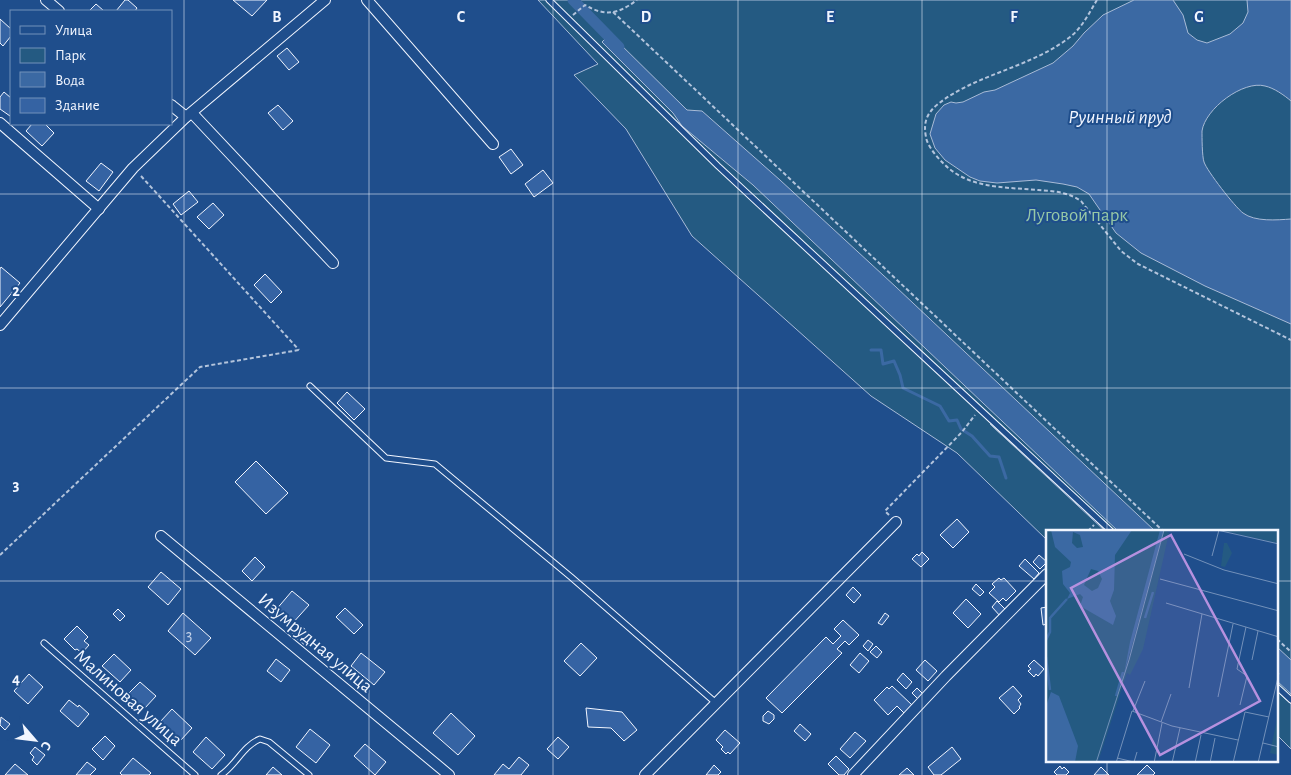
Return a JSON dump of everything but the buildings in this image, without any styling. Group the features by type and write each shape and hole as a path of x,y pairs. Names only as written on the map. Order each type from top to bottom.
{"street":[{"path":"46,0 58,10"},
{"path":"0,326 134,168 189,115 325,0"},
{"path":"367,0 493,144"},
{"path":"172,106 189,115 333,263"},
{"path":"0,123 99,209"},
{"path":"645,775 896,522"},
{"name":"Изумрудная улица","path":"161,536 450,775"},
{"path":"853,775 946,676 1046,575"}],"lane":[{"path":"549,0 718,166 1110,530"},
{"path":"310,386 386,458 435,464 571,577 716,703"},
{"name":"Малиновая улица","path":"44,642 195,775"},
{"path":"1278,688 1291,700"},
{"path":"221,775 227,771 250,743 260,739 269,742 308,775"}],"path":[{"path":"579,9 585,5 600,13 613,12 630,6 637,0"},
{"path":"1097,0 1084,21 1071,36 1026,62 957,90 930,111 925,124 926,139 938,158 948,169 960,177 988,186 1045,190 1073,196 1081,201 1121,251 1138,264 1291,340"},
{"path":"613,12 1162,530"},
{"path":"0,555 200,368 299,350 134,168"},
{"path":"896,522 885,511 962,432 980,409"},
{"path":"1278,640 1291,652"}],"green space":[{"name":"Луговой парк","path":"538,0 1291,0 1291,702 1278,690 1278,530 1106,530 990,424 1104,530 1046,530 1046,539 957,453 871,396 692,236 626,129 574,75 598,64"},
{"path":"1278,692 1291,704 1291,749 1278,736"}],"water":[{"name":"Руинный пруд","path":"1134,0 1173,0 1183,15 1188,33 1197,40 1207,43 1230,34 1243,23 1248,12 1247,0 1291,0 1291,101 1279,92 1265,86 1246,87 1236,92 1226,98 1210,114 1202,131 1202,151 1206,167 1228,197 1243,213 1260,219 1291,219 1291,324 1205,286 1141,253 1116,233 1089,194 1077,187 1036,180 997,183 980,181 970,177 945,160 935,148 930,134 936,114 944,105 951,102 963,102 984,92 995,90 1053,63 1073,46 1103,15"},
{"path":"610,34 687,110 702,111 896,287 1154,530 1117,530 753,185 682,126 673,113 602,42"},
{"path":"1278,648 1291,660 1291,694 1278,682"}],"waterway":[{"path":"573,0 619,47"},
{"path":"871,350 881,350 883,364 894,361 903,388 940,406 949,421 957,420 961,429 972,436 990,456 999,457 1006,478"}]}
